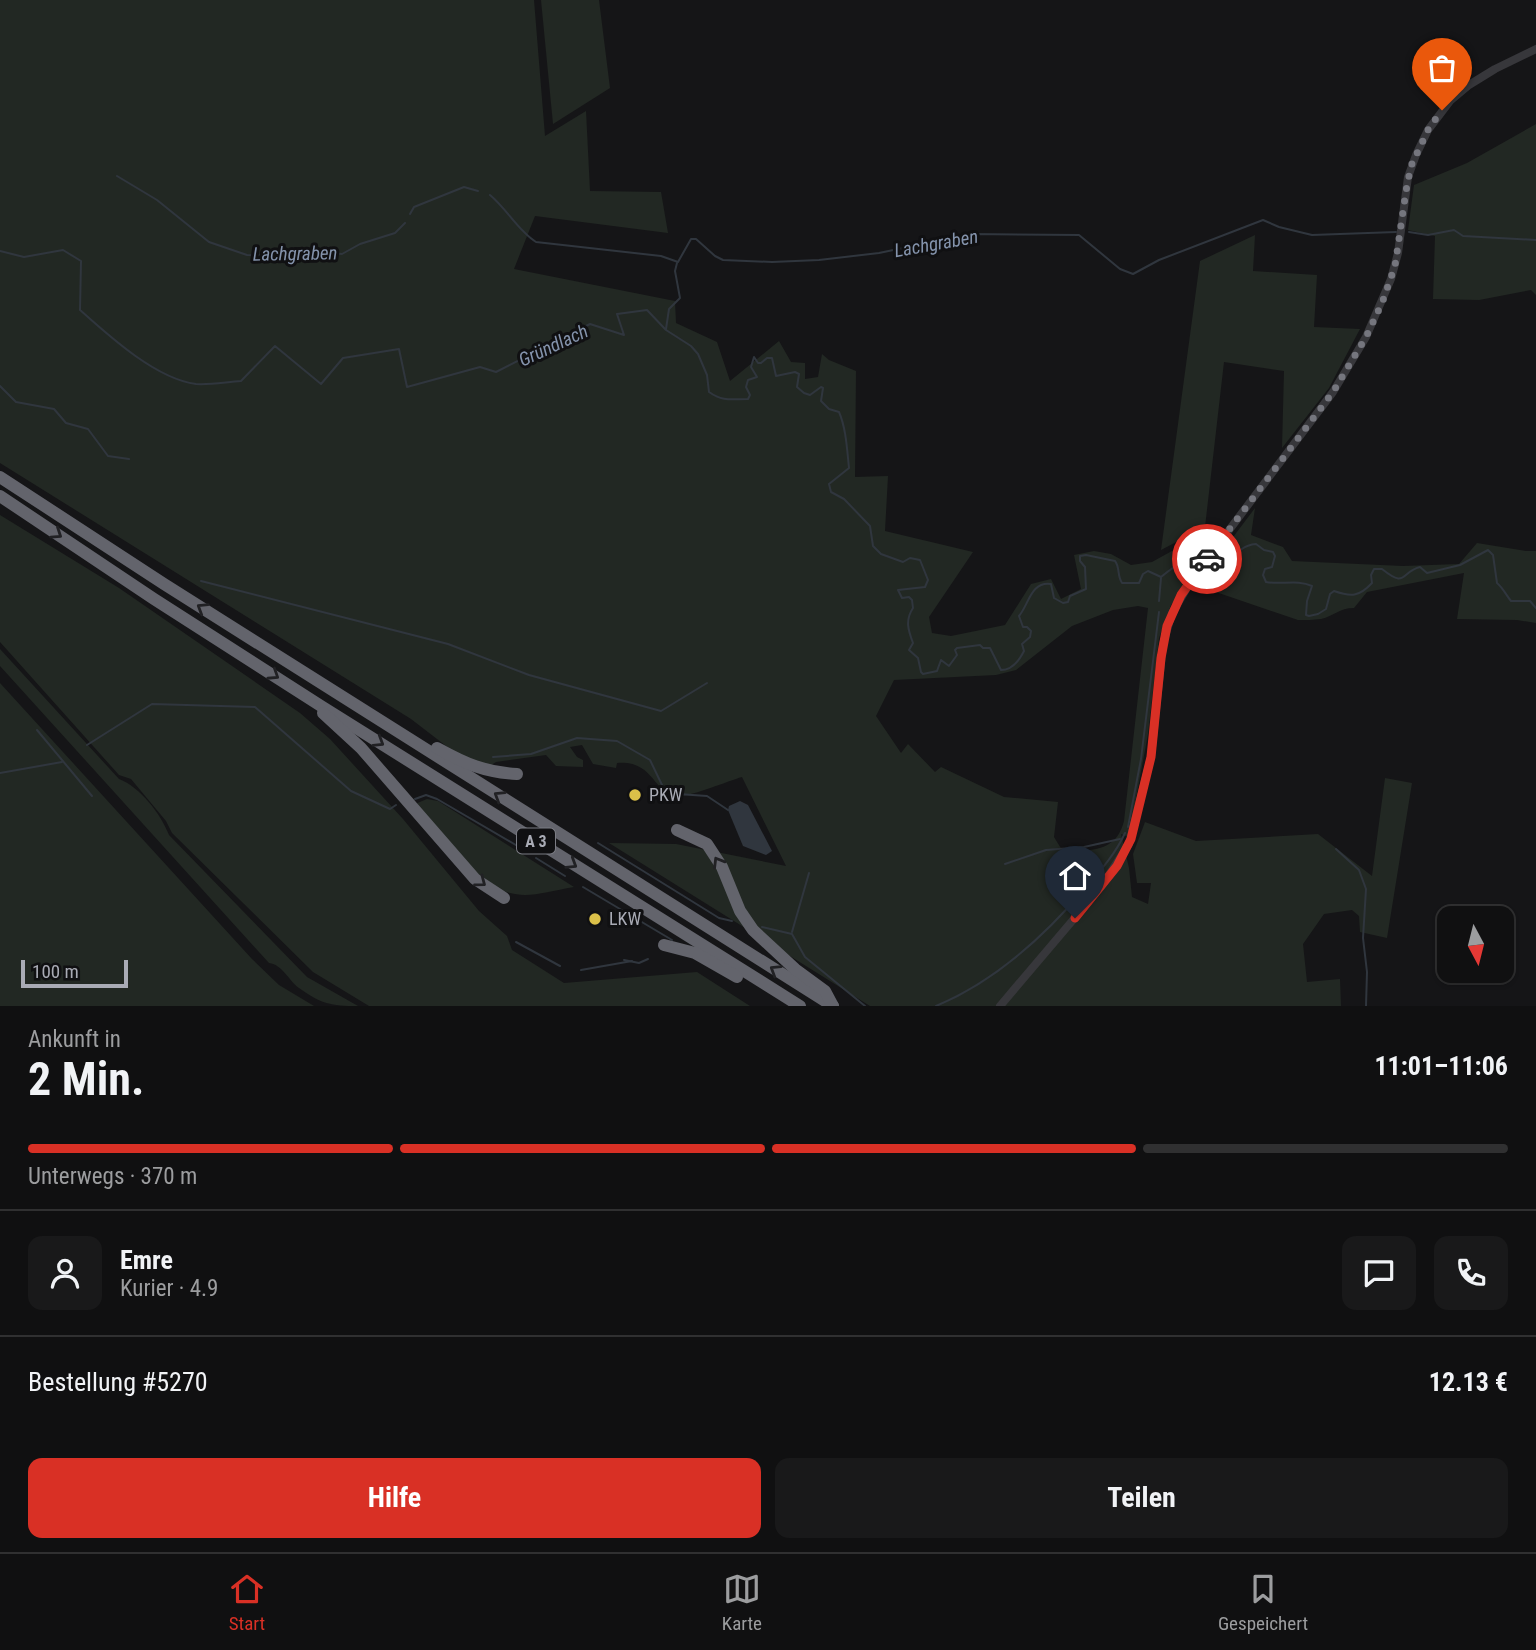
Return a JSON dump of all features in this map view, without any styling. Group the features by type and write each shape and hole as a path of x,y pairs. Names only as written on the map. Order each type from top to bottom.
{"highway":[{"name":"A 3","path":"0,477 833,1006"},
{"name":"A 3","path":"0,496 321,706 800,1006"},
{"path":"321,706 324,716 361,748 475,879 504,898"},
{"path":"417,744 433,745 467,765 517,774"},
{"path":"677,830 707,844 722,867 740,911 753,930 795,969 825,991 833,1006"},
{"path":"664,945 695,953 737,977 751,976"}],"street":[{"path":"1000,1006 1111,874 1131,839 1151,757 1167,626 1181,595 1333,392 1366,337 1391,279 1398,253 1408,177 1431,125 1450,101 1469,85 1494,69 1536,49"}],"shaded area":[{"path":"0,0 534,0 545,136 586,111 590,191 661,192 668,233 535,216 514,269 675,301 676,323 717,342 730,381 779,341 791,362 805,363 805,379 818,377 822,354 829,360 856,371 855,477 888,476 885,531 973,552 929,617 932,633 951,636 1005,625 1031,584 1051,579 1061,599 1081,589 1074,555 1094,551 1111,554 1131,565 1152,562 1217,526 1223,529 1171,605 1159,638 1148,734 1131,825 1128,837 1121,834 1132,897 1148,904 1151,883 1137,883 1133,854 1145,822 1196,841 1318,834 1372,876 1385,778 1412,783 1387,938 1360,932 1359,916 1352,910 1324,914 1303,944 1307,982 1340,979 1341,1006 870,1006 609,843 676,844 786,866 742,777 678,796 663,790 646,772 629,763 617,763 616,768 593,764 582,745 570,747 577,757 583,760 583,767 556,766 546,755 496,762 490,766 463,759 411,719 0,463","holes":["1138,606 1148,608 1124,821 1115,839 1108,845 1092,850 1062,850 1054,837 1058,802 1004,797 941,767 935,772 908,744 901,753 876,716 894,680 996,675 1016,670 1072,626 1113,610"]},
{"path":"541,0 599,0 610,88 553,124"},
{"path":"1536,124 1536,295 1531,290 1479,300 1433,299 1435,236 1408,230 1414,185 1467,163"},
{"path":"1255,235 1253,271 1317,275 1314,327 1360,329 1329,388 1282,448 1284,371 1224,362 1205,527 1161,550 1200,261"},
{"path":"1255,508 1251,535 1283,547 1292,561 1403,566 1459,564 1477,543 1536,551 1536,623 1457,619 1464,573 1367,592 1354,608 1315,620 1298,620 1210,590 1200,581"},
{"path":"0,515 119,588 300,713 330,739 403,819 479,911 507,936 512,950 564,983 697,972 750,1006 369,1006 313,972 172,833 166,821 131,779 119,775 0,642"},
{"path":"0,649 119,779 142,795 155,810 169,835 307,977 358,1006 333,1005 320,1001 299,988 274,964 269,963 0,666"},
{"path":"0,683 252,959 279,985 314,1006 0,1006"},
{"path":"427,799 438,801 574,887 526,895 493,886 481,878 415,804"},
{"path":"740,801 748,805 772,851 766,855 743,846 728,810 729,806"}],"waterway":[{"name":"Lachgraben","path":"117,176 157,200 209,242 247,255 290,256 307,250 342,254 360,244 395,233 405,223"},
{"name":"Lachgraben","path":"410,214 414,207 464,187 478,191"},
{"name":"Lachgraben","path":"490,195 536,242 661,256 678,262 691,239 696,239 723,260 772,262 879,253 970,234 1079,235 1120,269 1133,274 1159,260 1263,220 1312,235 1396,232"},
{"name":"Lachgraben","path":"1409,232 1428,235 1454,230 1463,236 1536,240"},
{"name":"Gründlach","path":"0,251 24,257 63,250 81,261 80,310 119,344 149,365 165,374 196,384 241,381 275,346 321,384 343,358 399,349 407,387 480,367 496,372 590,324 624,335 617,314 647,310 666,330 691,346 698,354 707,375 709,392 719,397 748,399 748,380 757,377 751,367 754,357 758,363 772,358 776,376 795,372 799,374 797,387 810,395 823,388 821,401 829,409 839,412 845,432 849,468 829,484 831,492 844,499 870,526 873,546 881,554 903,562 910,558 920,560 928,580 925,587 898,590 902,598 909,597 912,600 913,608 908,625 913,643 909,650 918,658 923,674 937,671 941,660 949,666 957,655 957,648 980,645 990,648 1001,670 1012,667 1024,651 1022,644 1030,637 1031,631 1023,627 1019,616 1031,594 1039,586 1051,584 1054,598 1063,603 1068,602 1070,596 1086,589 1085,567 1080,556 1115,561 1122,583 1139,583 1143,574 1148,571 1161,577 1186,561 1204,559"},
{"path":"666,329 669,309 680,298 675,271 677,263"},
{"path":"0,386 16,402 54,409 66,423 88,429 108,456 129,459"},
{"name":"Gründlach","path":"1209,561 1220,565 1227,564 1243,548 1256,544 1273,552 1275,556 1272,567 1265,569 1263,575 1266,582 1312,586 1307,601 1306,615 1309,616 1326,609 1330,594 1334,591 1350,595 1363,591 1372,583 1371,575 1374,569 1382,569 1400,578 1420,567 1427,573 1460,565 1488,550 1493,555 1497,583 1511,601 1530,601 1536,608"},
{"path":"1159,601 1161,578"},
{"path":"201,581 448,644 529,675 661,711 707,683"},
{"path":"1128,827 1141,759 1159,612"},
{"path":"87,745 152,704 255,707 351,791 390,809 396,805"},
{"path":"37,730 92,796"},
{"path":"493,757 531,754 577,738 617,741 650,760 663,787 678,794 707,796 728,810"},
{"path":"0,773 62,762"},
{"path":"415,799 426,795 437,799 521,848"},
{"path":"936,1006 979,984 1037,939 1098,874 1125,833"},
{"path":"1005,864 1046,850 1084,847 1120,839"},
{"path":"598,843 719,918 732,921"},
{"path":"1336,849 1359,870 1366,889 1363,938 1367,972 1366,1006"},
{"path":"536,858 565,876"},
{"path":"792,932 809,873"},
{"path":"583,887 672,940"},
{"path":"762,927 792,934 805,957 865,1006"},
{"path":"516,942 560,966"},
{"path":"624,960 639,963 648,959"},
{"path":"581,970 632,961"}],"way so far":[{"path":"1207,559 1333,392 1366,337 1395,266 1411,166 1428,130 1442,110"}],"place":[{"name":"PKW","path":"635,795"},
{"name":"LKW","path":"595,919"}],"route":[{"path":"1075,918 1117,866 1131,839 1151,757 1167,626 1181,595 1207,559"}]}
